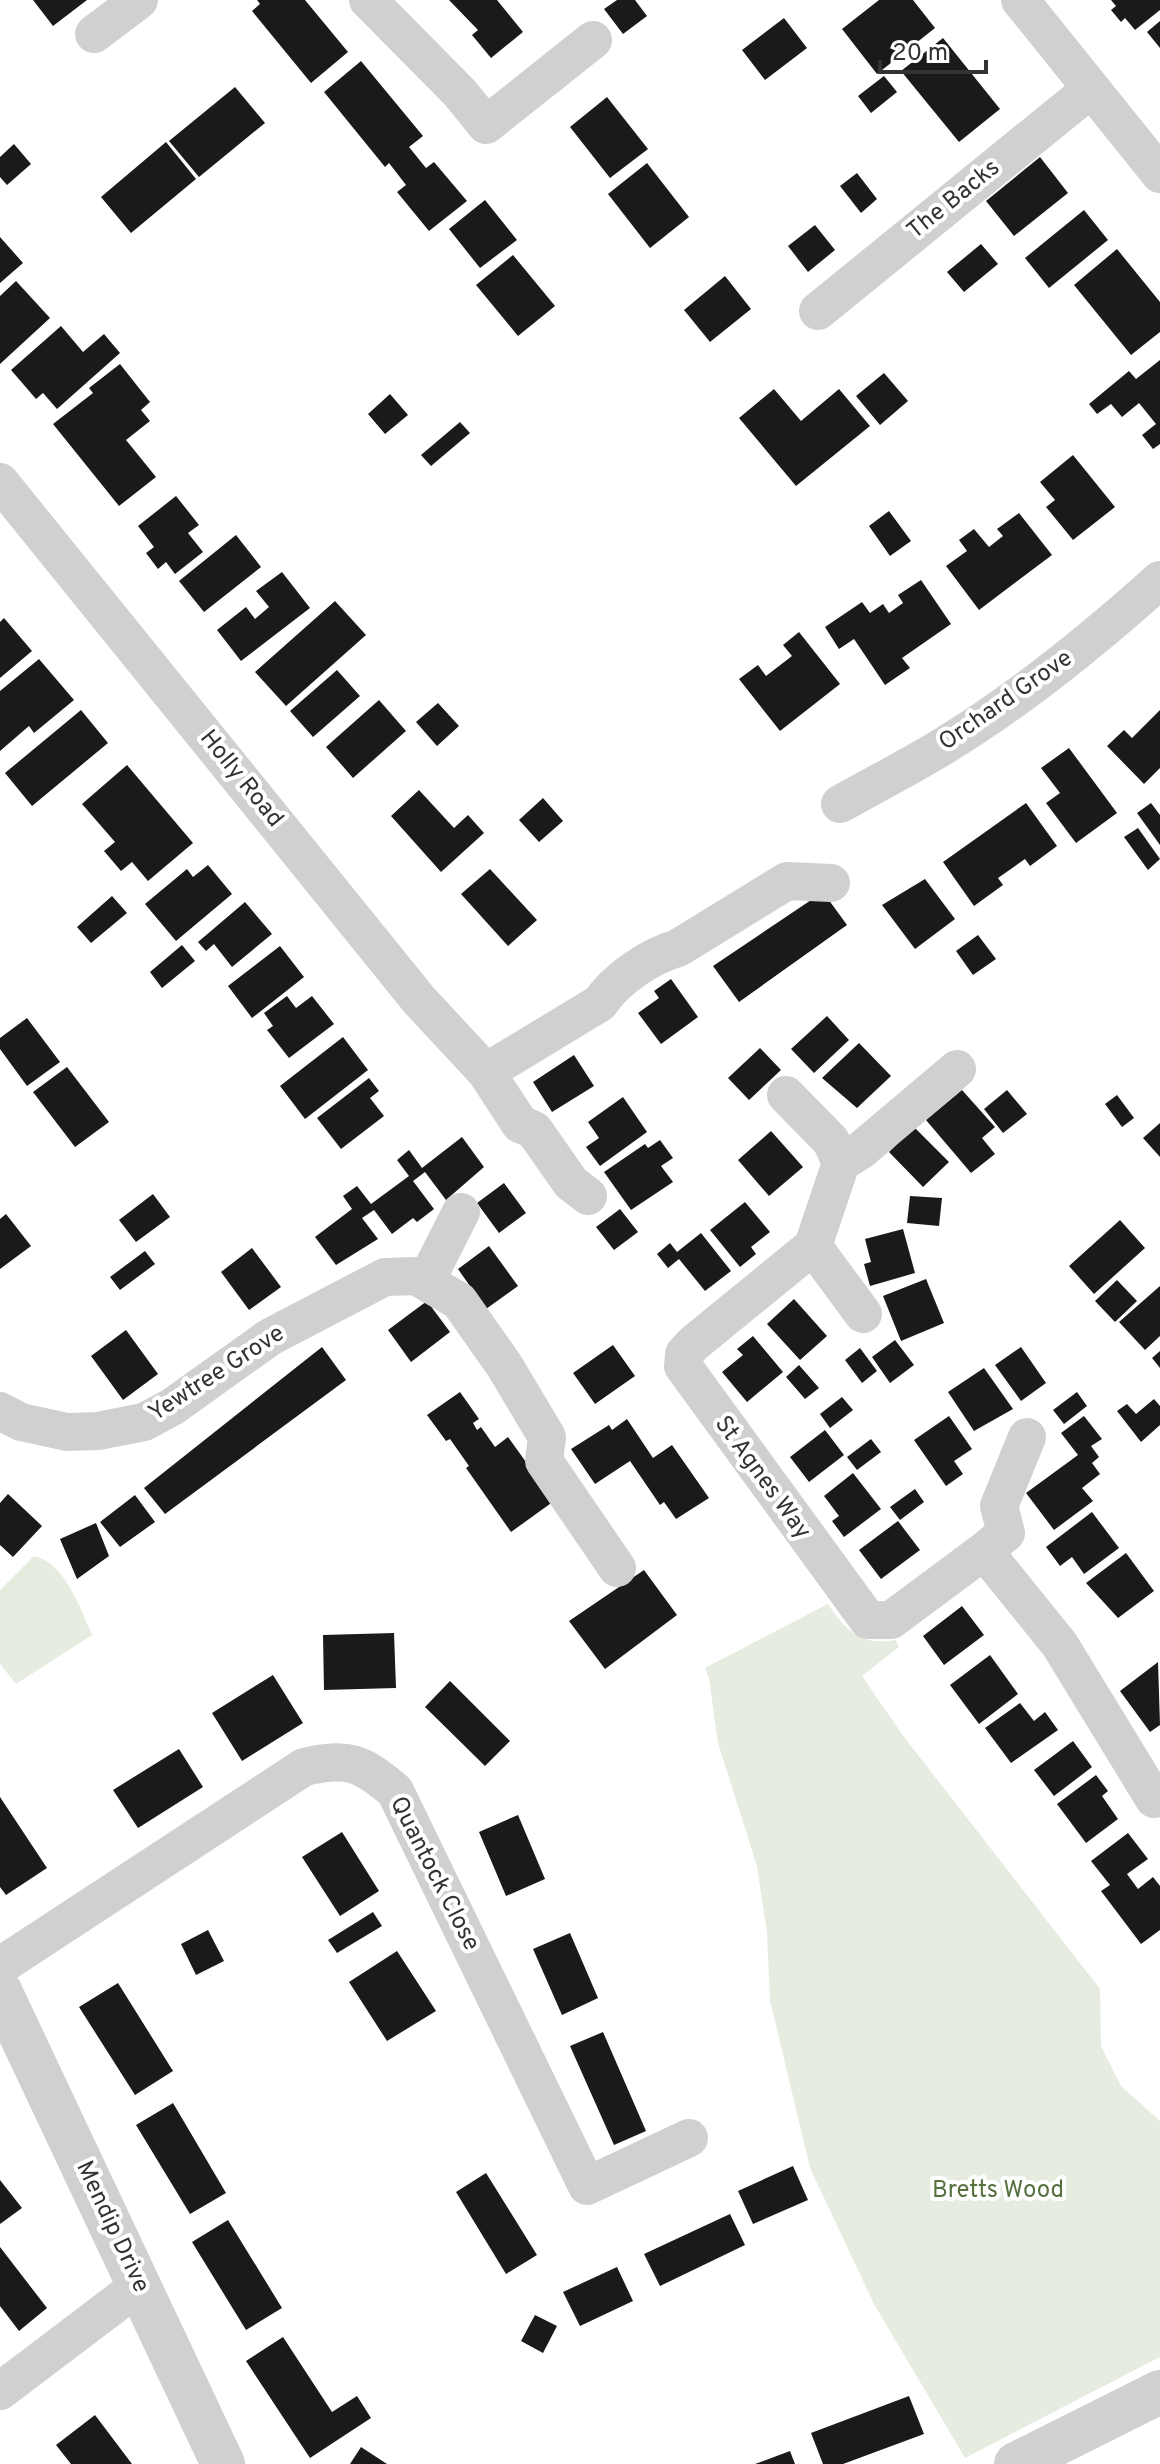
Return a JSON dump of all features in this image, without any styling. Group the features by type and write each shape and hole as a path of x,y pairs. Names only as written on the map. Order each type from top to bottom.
{"street":[{"path":"94,34 139,0"},
{"path":"368,0 460,93 486,125 593,40"},
{"path":"1020,0 1091,89 1157,164"},
{"name":"The Backs","path":"818,311 1091,89"},
{"name":"Holly Road","path":"0,482 419,1000 486,1072 520,1124 534,1130 571,1183 588,1196"},
{"name":"Orchard Grove","path":"840,804 943,747 1033,685 1104,631 1160,580"},
{"path":"486,1072 600,1003 610,987 665,952 678,948 787,881 831,883"},
{"path":"863,1314 813,1246 841,1163 860,1151 957,1069"},
{"path":"786,1095 831,1141 841,1163"},
{"path":"461,1212 427,1279 459,1301 504,1365 547,1437 544,1461 617,1568"},
{"name":"St Agnes Way","path":"813,1246 693,1344 684,1354 683,1366 868,1620 891,1620 1006,1533 999,1506 1027,1437"},
{"name":"Yewtree Grove","path":"0,1411 21,1422 67,1432 98,1431 144,1422 172,1407 270,1337 385,1277 427,1279"},
{"path":"984,1551 1060,1645 1158,1800"},
{"name":"Quantock Close","path":"0,1966 304,1767 337,1759 369,1769 395,1791 587,2186 689,2138"},
{"name":"Mendip Drive","path":"0,1991 223,2464"},
{"path":"0,2391 140,2285"},
{"path":"1016,2464 1160,2392"}],"green space":[{"path":"34,1556 45,1560 63,1577 92,1635 16,1684 0,1664 0,1590"},
{"name":"Bretts Wood","path":"828,1604 841,1622 856,1634 873,1641 896,1640 899,1647 862,1676 904,1737 1100,1989 1101,2046 1121,2086 1160,2121 1160,2357 965,2458 874,2304 810,2168 770,2000 767,1933 757,1866 718,1743 705,1668"}],"building":[{"path":"33,0 87,0 53,26"},
{"path":"257,0 305,0 348,52 311,83 252,11 260,4"},
{"path":"449,0 497,0 523,32 491,58 472,35 478,30"},
{"path":"617,0 635,0 647,16 623,34 604,9"},
{"path":"879,0 913,0 935,28 877,74 842,29"},
{"path":"1111,0 1160,0 1160,10 1135,30 1125,18 1121,22 1111,10 1116,6"},
{"path":"784,18 807,48 765,80 742,50"},
{"path":"1160,21 1160,48 1147,32"},
{"path":"943,38 1000,109 959,142 901,71"},
{"path":"361,61 423,136 409,147 426,168 434,162 467,201 429,231 397,192 406,185 389,163 385,167 324,92"},
{"path":"884,76 897,92 871,113 858,96"},
{"path":"235,87 265,123 199,177 169,141"},
{"path":"607,97 648,149 610,178 570,127"},
{"path":"166,142 196,179 131,233 101,197"},
{"path":"14,144 31,164 7,185 0,177 0,157"},
{"path":"1040,157 1068,193 1014,236 986,201"},
{"path":"647,163 689,217 650,248 608,194"},
{"path":"857,173 877,199 861,213 840,186"},
{"path":"485,200 517,240 480,268 449,229"},
{"path":"1084,210 1108,240 1049,288 1025,258"},
{"path":"815,225 835,250 808,272 788,246"},
{"path":"0,237 23,263 0,283"},
{"path":"981,244 998,264 964,292 947,272"},
{"path":"1117,249 1160,302 1160,332 1131,355 1074,285"},
{"path":"513,255 555,306 518,336 476,285"},
{"path":"725,276 751,309 710,342 684,310"},
{"path":"16,281 50,318 0,364 0,296"},
{"path":"61,326 83,352 104,334 120,353 57,409 43,393 36,399 11,370"},
{"path":"1160,360 1160,444 1153,449 1142,435 1156,424 1139,403 1122,417 1111,404 1097,414 1089,404 1129,371 1136,379"},
{"path":"120,364 150,402 141,410 150,421 126,440 156,477 119,506 53,424 93,393 89,388"},
{"path":"884,373 908,401 880,425 856,396"},
{"path":"774,389 801,421 839,389 870,426 796,486 739,418"},
{"path":"390,394 408,415 385,434 368,414"},
{"path":"460,422 470,433 431,466 421,455"},
{"path":"1073,455 1115,507 1073,540 1046,507 1055,500 1040,482"},
{"path":"176,496 199,525 188,533 203,552 175,574 166,562 158,569 146,553 154,547 138,526"},
{"path":"889,511 911,541 890,556 869,526"},
{"path":"1019,513 1052,555 979,610 946,566 967,551 959,540 974,529 989,547 1003,536 997,529"},
{"path":"236,535 261,567 204,612 179,581"},
{"path":"282,572 310,608 241,661 217,630 246,607 255,619 269,607 256,591"},
{"path":"921,580 951,624 902,658 910,668 885,685 854,639 839,649 825,627 862,602 870,613 883,604 889,613 903,603 898,595"},
{"path":"335,601 366,635 286,706 255,672"},
{"path":"4,618 32,651 0,678 0,622"},
{"path":"799,632 840,684 780,731 739,679 758,665 766,676 792,656 783,645"},
{"path":"39,659 74,700 34,733 29,726 0,751 0,691"},
{"path":"337,670 360,696 313,737 290,711"},
{"path":"379,700 406,731 353,778 326,747"},
{"path":"438,703 459,726 437,746 416,722"},
{"path":"81,710 108,743 32,806 5,773"},
{"path":"1160,710 1160,768 1144,784 1107,746 1124,730 1132,738"},
{"path":"1069,748 1117,813 1076,843 1046,803 1060,793 1041,768"},
{"path":"127,765 193,843 148,881 132,862 121,871 104,851 115,842 82,804"},
{"path":"419,790 454,828 468,815 484,833 441,872 391,816"},
{"path":"543,798 563,821 539,842 519,820"},
{"path":"1026,803 1057,846 1030,866 1025,859 998,878 1003,885 974,906 943,862"},
{"path":"1151,803 1160,815 1160,845 1137,813"},
{"path":"1138,828 1160,859 1148,870 1124,837"},
{"path":"208,865 232,894 176,941 145,904 187,869 193,877"},
{"path":"490,869 537,920 508,946 461,894"},
{"path":"925,879 955,919 915,949 882,905"},
{"path":"823,892 847,925 739,1002 713,966"},
{"path":"112,896 127,913 91,943 77,927"},
{"path":"245,902 272,934 232,967 214,944 206,951 198,942"},
{"path":"978,935 996,959 973,975 956,951"},
{"path":"182,945 195,961 162,988 150,972"},
{"path":"280,946 304,977 252,1018 228,986"},
{"path":"671,979 698,1017 661,1044 638,1013 659,998 654,991"},
{"path":"287,996 296,1008 312,996 334,1024 289,1058 267,1030 273,1026 264,1013"},
{"path":"827,1016 849,1040 814,1073 791,1049"},
{"path":"27,1018 60,1062 27,1086 0,1049 0,1038"},
{"path":"343,1037 368,1070 305,1119 280,1086"},
{"path":"859,1043 891,1076 857,1108 822,1078"},
{"path":"760,1048 781,1070 749,1100 728,1078"},
{"path":"574,1055 594,1086 552,1112 533,1082"},
{"path":"67,1067 109,1122 75,1147 33,1092"},
{"path":"369,1078 379,1091 370,1098 384,1116 341,1149 317,1118"},
{"path":"962,1090 995,1127 982,1138 995,1154 971,1173 926,1120"},
{"path":"1007,1090 1027,1114 1003,1133 984,1109"},
{"path":"1117,1095 1134,1118 1122,1127 1105,1104"},
{"path":"623,1097 647,1132 600,1166 586,1147 599,1138 588,1122"},
{"path":"1160,1123 1160,1157 1143,1138"},
{"path":"914,1127 949,1162 923,1187 889,1152"},
{"path":"771,1131 803,1167 769,1196 738,1160"},
{"path":"462,1137 484,1167 446,1200 425,1172 413,1181 434,1209 417,1222 413,1218 392,1234 374,1210 362,1218 378,1239 336,1265 315,1237 352,1209 343,1196 357,1186 371,1204 409,1176 397,1160 409,1150 422,1168"},
{"path":"660,1140 673,1158 661,1166 673,1182 631,1210 604,1172 645,1144 648,1148"},
{"path":"504,1183 526,1213 499,1233 477,1203"},
{"path":"153,1194 170,1217 136,1242 119,1220"},
{"path":"910,1196 942,1198 939,1226 907,1223"},
{"path":"745,1202 770,1232 751,1247 756,1254 740,1267 710,1230"},
{"path":"620,1209 638,1232 614,1250 596,1227"},
{"path":"6,1214 31,1246 0,1269 0,1219"},
{"path":"1120,1220 1145,1248 1094,1294 1069,1266"},
{"path":"903,1229 915,1273 870,1286 864,1264 871,1262 865,1239"},
{"path":"701,1233 731,1271 705,1291 679,1259 668,1268 657,1254 670,1243 677,1252"},
{"path":"489,1246 518,1286 486,1309 458,1269"},
{"path":"252,1248 281,1287 249,1310 221,1272"},
{"path":"145,1251 155,1264 120,1290 110,1277"},
{"path":"926,1279 944,1323 901,1341 883,1296"},
{"path":"1117,1280 1137,1301 1115,1322 1095,1301"},
{"path":"1160,1286 1160,1336 1145,1350 1119,1322"},
{"path":"794,1299 827,1336 800,1360 767,1324"},
{"path":"427,1301 450,1332 411,1362 388,1330"},
{"path":"126,1330 158,1374 123,1400 91,1356"},
{"path":"753,1336 783,1372 747,1402 722,1372 743,1355 737,1349"},
{"path":"895,1340 914,1365 890,1383 872,1357"},
{"path":"613,1345 635,1376 595,1404 573,1373"},
{"path":"322,1347 346,1380 165,1514 144,1488"},
{"path":"1021,1347 1046,1383 1021,1401 995,1365"},
{"path":"860,1348 877,1371 862,1383 845,1360"},
{"path":"1160,1351 1160,1368 1152,1358"},
{"path":"799,1365 819,1388 805,1399 786,1377"},
{"path":"984,1368 1013,1409 974,1431 948,1392"},
{"path":"460,1392 479,1419 473,1423 477,1430 481,1427 495,1447 508,1437 554,1501 511,1532 466,1468 469,1466 450,1439 446,1441 427,1415"},
{"path":"1077,1392 1087,1406 1064,1424 1053,1410"},
{"path":"842,1397 853,1410 830,1428 820,1414"},
{"path":"1154,1399 1160,1406 1160,1425 1141,1442 1117,1411 1127,1404 1136,1414"},
{"path":"949,1416 972,1449 954,1461 963,1474 946,1486 914,1440"},
{"path":"1084,1416 1102,1439 1091,1446 1099,1457 1092,1463 1100,1474 1082,1488 1093,1501 1054,1530 1026,1493 1078,1455 1061,1433"},
{"path":"627,1419 653,1458 672,1445 709,1498 676,1519 664,1502 660,1505 630,1461 595,1484 571,1449 609,1425 612,1430"},
{"path":"825,1430 844,1455 809,1482 790,1457"},
{"path":"871,1439 881,1452 857,1470 847,1457"},
{"path":"853,1473 881,1509 844,1537 832,1521 839,1516 824,1496"},
{"path":"915,1489 924,1502 900,1520 890,1507"},
{"path":"8,1494 42,1526 13,1557 0,1545 0,1503"},
{"path":"135,1495 155,1522 120,1547 100,1522"},
{"path":"1092,1512 1119,1548 1084,1574 1072,1557 1060,1566 1046,1547"},
{"path":"898,1521 920,1550 881,1579 859,1550"},
{"path":"96,1523 109,1556 77,1579 60,1539"},
{"path":"1126,1553 1154,1591 1118,1618 1086,1583"},
{"path":"644,1570 677,1615 605,1669 569,1621"},
{"path":"962,1606 984,1635 944,1665 923,1636"},
{"path":"394,1633 396,1688 324,1690 323,1635"},
{"path":"990,1655 1018,1694 979,1724 950,1685"},
{"path":"1158,1662 1160,1725 1150,1732 1120,1691"},
{"path":"273,1675 303,1723 242,1761 212,1713"},
{"path":"450,1681 510,1741 485,1766 425,1707"},
{"path":"1020,1703 1034,1721 1045,1712 1058,1730 1011,1763 985,1728"},
{"path":"1073,1741 1092,1767 1054,1796 1034,1770"},
{"path":"179,1749 203,1787 138,1828 113,1790"},
{"path":"1096,1775 1108,1791 1102,1796 1118,1819 1086,1843 1057,1804"},
{"path":"0,1797 47,1868 6,1895 0,1887"},
{"path":"518,1815 545,1879 506,1896 479,1832"},
{"path":"342,1832 379,1891 340,1916 302,1857"},
{"path":"1128,1833 1148,1859 1127,1874 1138,1889 1153,1877 1160,1886 1160,1930 1141,1944 1101,1891 1110,1885 1091,1861"},
{"path":"373,1912 382,1926 337,1953 328,1940"},
{"path":"208,1930 224,1961 196,1975 181,1944"},
{"path":"570,1933 598,1998 562,2015 533,1949"},
{"path":"397,1951 436,2011 387,2041 349,1982"},
{"path":"118,1983 173,2071 135,2095 79,2007"},
{"path":"603,2032 646,2131 614,2145 570,2046"},
{"path":"173,2103 226,2193 190,2214 136,2125"},
{"path":"793,2166 808,2200 753,2224 738,2191"},
{"path":"486,2173 537,2255 506,2274 456,2192"},
{"path":"0,2180 22,2208 0,2224"},
{"path":"730,2214 745,2245 660,2286 644,2254"},
{"path":"228,2220 282,2308 246,2330 192,2242"},
{"path":"0,2247 47,2308 19,2331 0,2306"},
{"path":"617,2267 633,2301 580,2326 563,2292"},
{"path":"535,2315 557,2326 543,2353 521,2341"},
{"path":"283,2337 332,2412 357,2396 371,2418 310,2458 246,2361"},
{"path":"909,2396 924,2434 843,2464 823,2464 811,2433"},
{"path":"95,2415 132,2464 71,2464 56,2445"},
{"path":"361,2447 387,2464 350,2464"},
{"path":"790,2451 795,2464 755,2464"}]}
